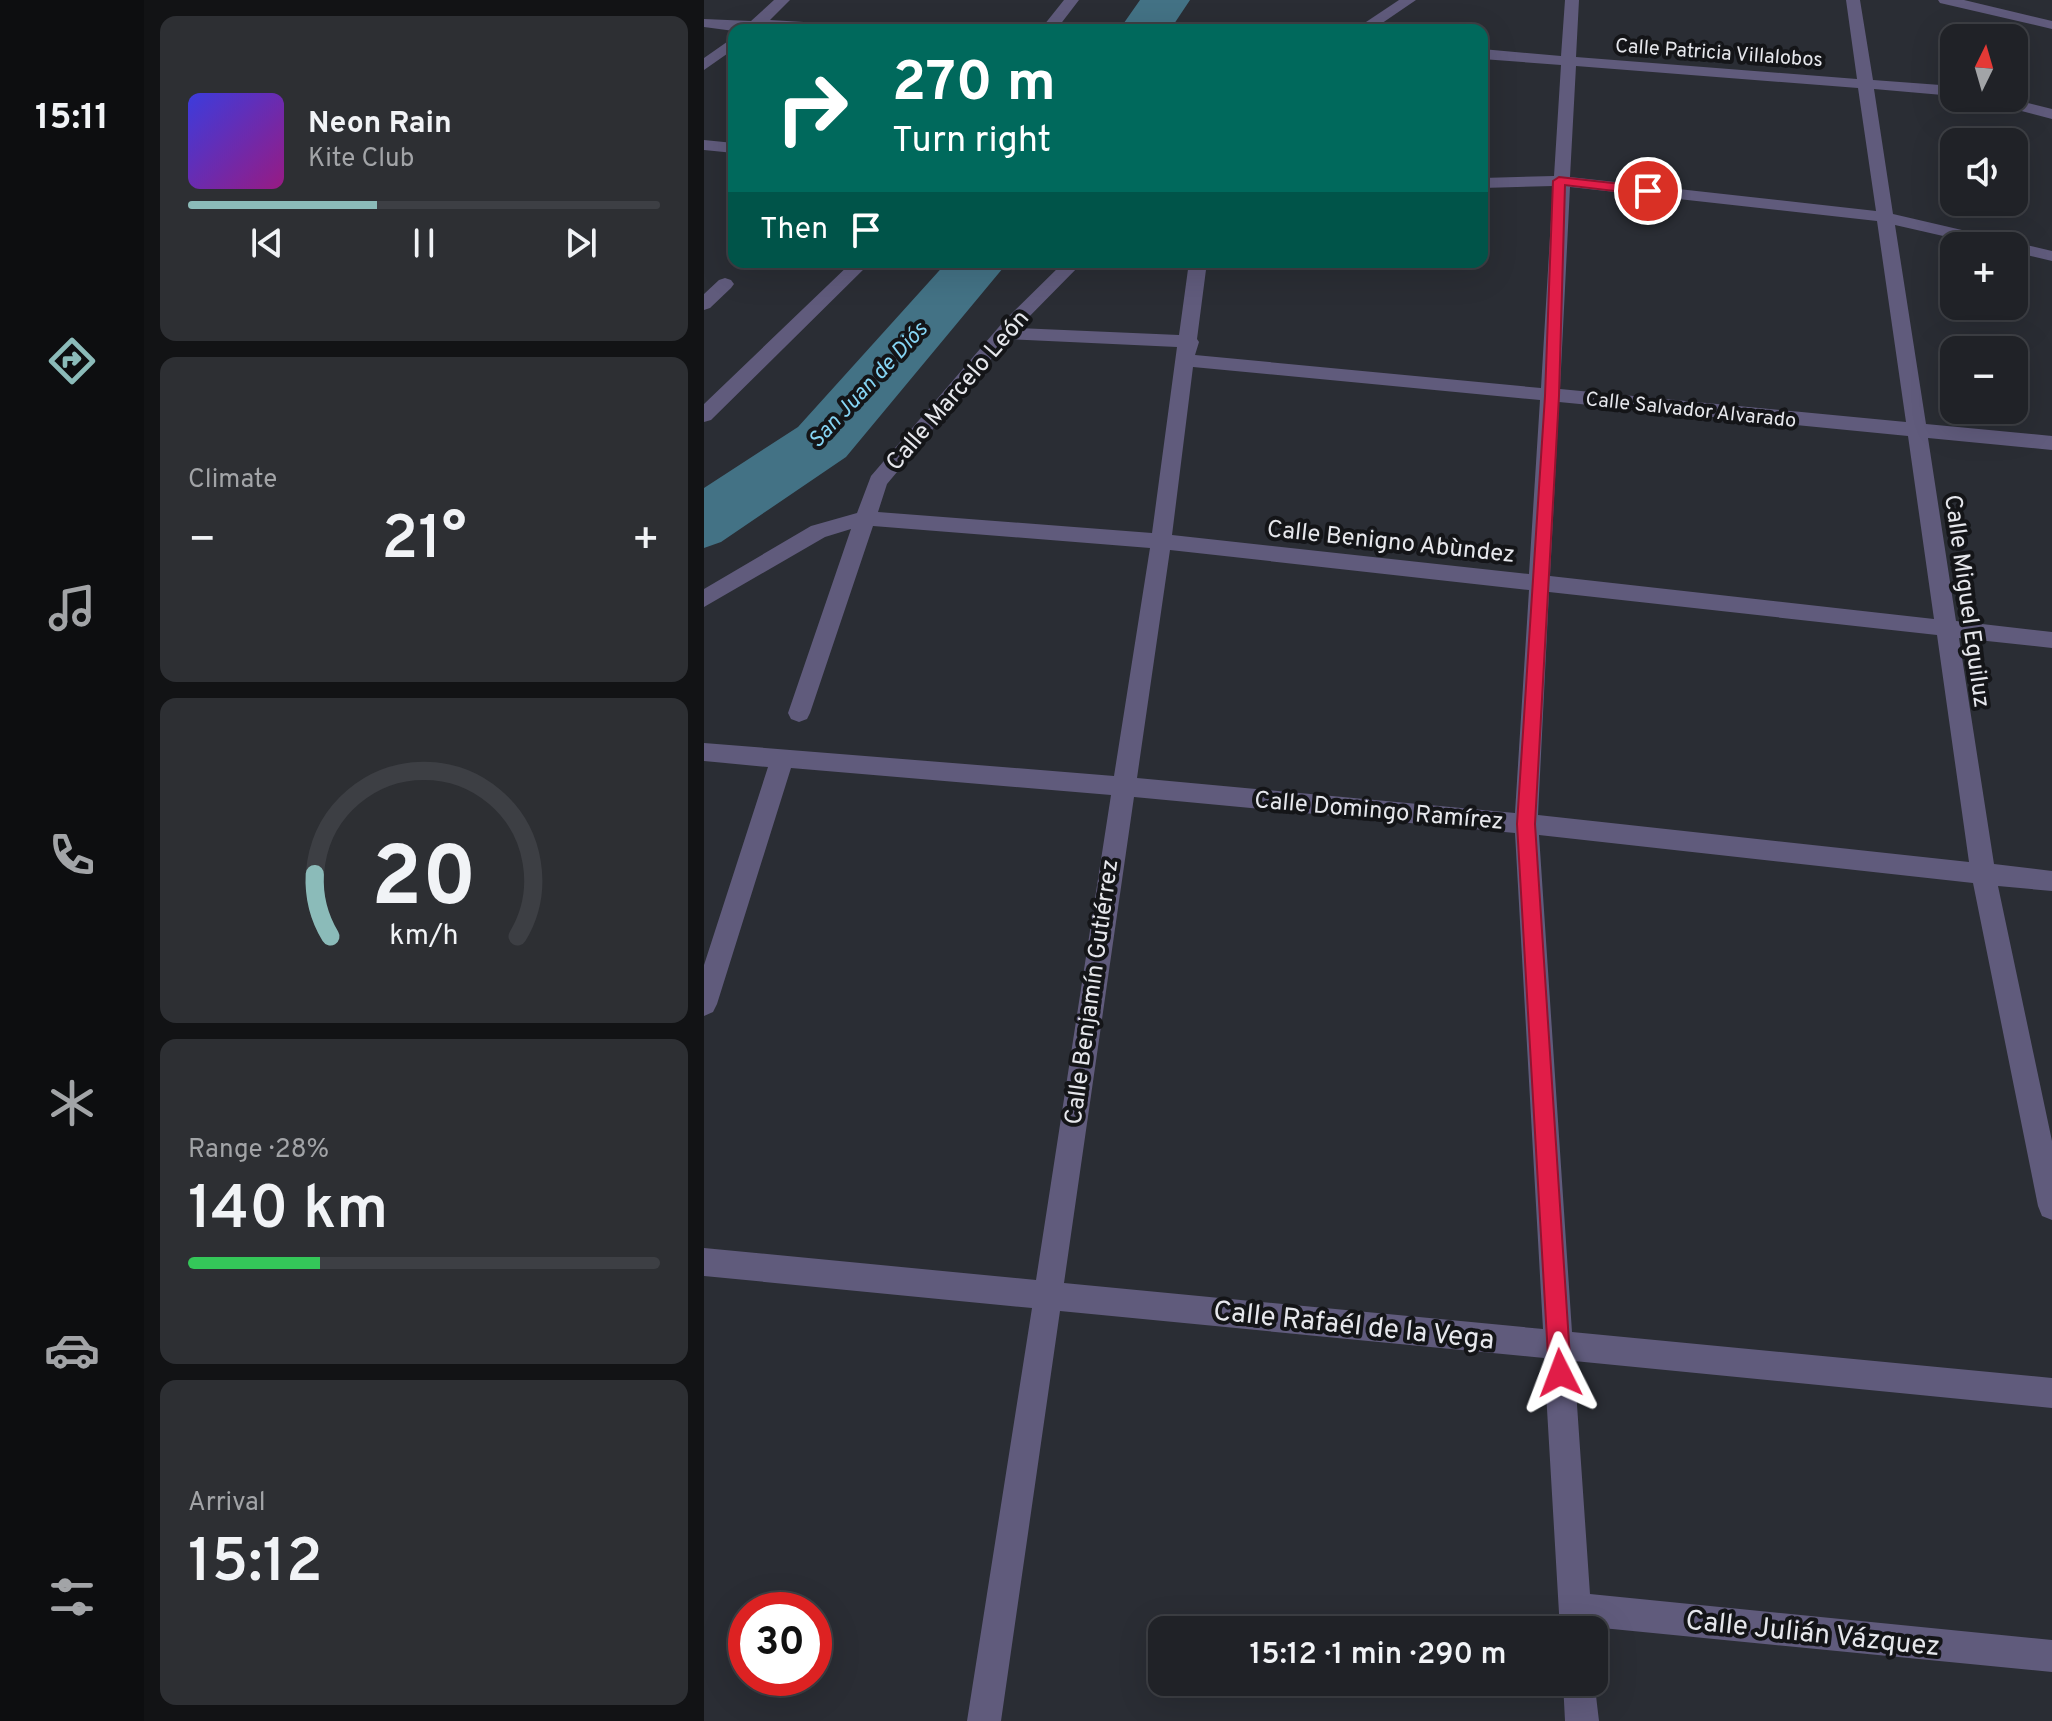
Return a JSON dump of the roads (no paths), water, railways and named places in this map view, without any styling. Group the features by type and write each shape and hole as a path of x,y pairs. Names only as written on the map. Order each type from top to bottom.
{"street":[{"path":"757,24 783,0"},
{"path":"1053,24 1072,0"},
{"path":"1371,24 1409,0"},
{"path":"1572,0 1559,181 1552,396 1526,824 1575,1616"},
{"name":"Calle Miguel Eguiluz","path":"1853,0 1983,873 2052,1206"},
{"path":"1945,0 2052,25"},
{"path":"704,23 728,26"},
{"path":"704,65 728,47"},
{"name":"Calle Patricia Villalobos","path":"1488,55 1866,81 1940,89"},
{"path":"2028,108 2052,114"},
{"path":"704,145 728,147"},
{"path":"1488,183 1559,181 1885,217 1951,232"},
{"path":"2028,250 2052,256"},
{"path":"704,415 856,268"},
{"name":"Calle Marcelo León","path":"799,713 878,481 1004,333 1068,268"},
{"name":"Calle Benjamín Gutiérrez","path":"984,1721 1161,541 1197,268"},
{"path":"704,304 725,284"},
{"name":"Calle Salvador Alvarado","path":"1004,333 1188,351 1552,396 2052,443"},
{"path":"704,599 818,531 866,518"},
{"name":"Calle Benigno Abùndez","path":"866,518 1161,541 2052,640"},
{"name":"Calle Domingo Ramírez","path":"704,752 1122,786 1526,824 2052,881"},
{"path":"704,1004 782,759"},
{"name":"Calle Rafaél de la Vega","path":"704,1262 2052,1393"},
{"name":"Calle Julián Vázquez","path":"1608,1622 2052,1656"},
{"path":"1580,1696 1582,1721"}],"water":[{"path":"1140,0 1190,0 1174,24 1123,24"},
{"name":"San Juan de Diós","path":"942,268 1003,268 846,457 721,542 704,548 704,488 798,427"}]}
